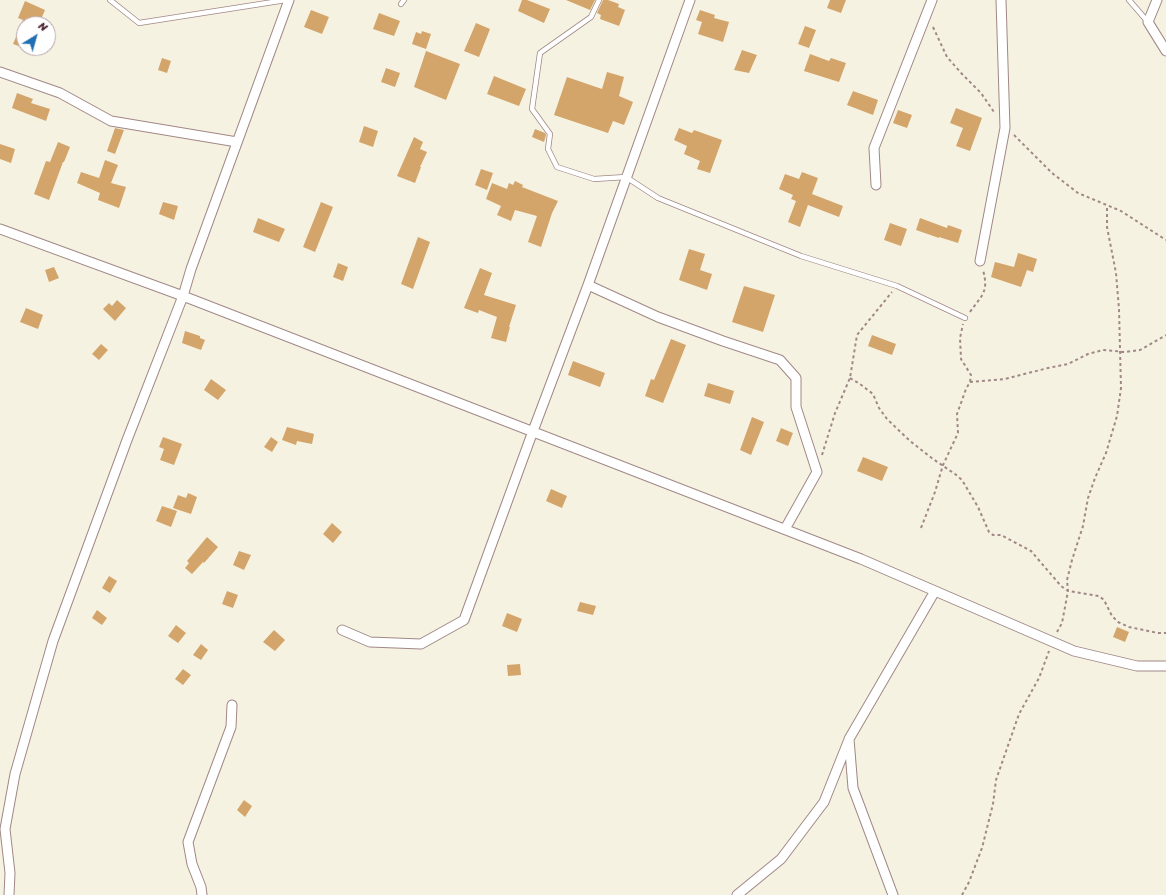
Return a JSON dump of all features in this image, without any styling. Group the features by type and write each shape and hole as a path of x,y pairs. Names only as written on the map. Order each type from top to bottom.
{"street":[{"path":"9,895 10,873 5,828 15,774 53,641 182,296 287,0"},
{"path":"342,630 370,642 421,644 464,620 588,285 690,0"},
{"path":"876,185 874,148 932,0"},
{"path":"980,261 1005,128 1001,0"},
{"path":"1157,0 1148,22 1166,51"},
{"path":"0,72 60,92 111,121 237,142"},
{"path":"0,229 182,296 785,529 861,559 1074,651 1138,666 1166,666"},
{"path":"588,285 658,317 780,360 796,378 796,407 817,472 785,529"},
{"path":"737,895 781,859 824,802 849,739 935,591"},
{"path":"202,895 201,887 192,864 188,842 232,727 232,705"},
{"path":"849,739 853,788 893,895"}],"lane":[{"path":"110,0 139,23 287,0"},
{"path":"599,0 591,17 540,53 532,110 550,134 548,149 557,167 594,179 626,177 658,198 801,256 897,286 965,318"},
{"path":"1129,0 1148,22"}],"path":[{"path":"927,13 947,57 981,93 1005,128 1052,173 1078,193 1121,211 1166,240"},
{"path":"962,895 969,882 982,848 993,804 996,780 1019,714 1039,678 1062,623 1068,592 1067,580 1083,526 1088,498 1106,453 1118,416 1121,388 1119,309 1116,273 1107,227 1107,206"},
{"path":"921,528 935,492 943,465 958,433 957,414 970,382 971,375 961,359 960,338 965,318 984,294 986,287 980,261"},
{"path":"817,472 836,412 850,378 857,335 897,286"},
{"path":"970,382 1005,379 1068,364 1088,354 1103,350 1140,350 1166,335"},
{"path":"850,378 873,394 879,408 887,419 910,441 955,474 966,485 989,532 993,535 1001,535 1031,551 1068,592 1099,596 1104,600 1112,616 1118,622 1129,627 1158,633 1166,633"}],"building":[{"path":"522,0 527,0 550,9 544,23 518,11"},
{"path":"566,0 595,0 590,10"},
{"path":"603,0 608,0 619,4 618,7 625,10 619,26 600,19 601,15 597,13"},
{"path":"830,0 846,0 841,13 827,8"},
{"path":"25,1 45,10 42,16 19,16"},
{"path":"311,10 329,17 322,34 304,27"},
{"path":"700,10 715,15 714,18 729,22 723,42 698,34 702,22 696,20"},
{"path":"379,13 400,21 394,36 373,29"},
{"path":"476,23 490,29 479,57 464,51"},
{"path":"805,26 816,30 809,48 798,44"},
{"path":"422,31 431,34 426,49 412,44 416,32 421,34"},
{"path":"16,37 16,45 13,44"},
{"path":"742,50 757,55 749,73 734,70"},
{"path":"426,51 460,64 446,100 414,87"},
{"path":"810,54 829,61 831,58 846,63 839,82 804,71"},
{"path":"162,58 171,61 167,73 158,70"},
{"path":"386,68 400,73 395,87 381,82"},
{"path":"607,72 624,77 619,96 633,102 624,125 613,121 608,133 554,115 567,77 602,89"},
{"path":"494,76 526,89 519,106 487,94"},
{"path":"853,91 878,100 873,115 847,105"},
{"path":"17,93 33,99 31,103 50,109 46,121 12,108"},
{"path":"956,108 982,118 970,151 956,146 963,128 950,123"},
{"path":"898,110 912,115 907,128 893,123"},
{"path":"364,126 378,131 373,147 359,142"},
{"path":"115,128 124,130 115,154 107,151"},
{"path":"679,128 692,133 694,130 722,140 710,173 697,169 700,161 684,154 687,146 674,140"},
{"path":"535,129 545,133 546,135 544,142 532,137"},
{"path":"414,137 423,142 420,149 427,152 415,183 397,176"},
{"path":"58,142 70,147 49,200 34,194 46,161 50,162"},
{"path":"0,144 15,149 11,163 0,159"},
{"path":"105,160 118,165 111,183 126,187 119,208 98,200 100,193 77,183 81,172 99,178"},
{"path":"481,169 493,173 487,190 475,185"},
{"path":"802,172 818,178 812,194 843,206 839,217 808,205 800,227 788,222 796,201 791,199 793,195 779,189 785,174 799,179"},
{"path":"515,181 523,185 522,187 558,201 552,213 541,247 528,242 537,216 515,210 511,221 497,215 501,206 486,199 492,183 507,189 509,183 513,185"},
{"path":"163,202 178,206 174,220 159,214"},
{"path":"321,202 333,207 315,252 303,247"},
{"path":"258,218 285,229 279,242 253,232"},
{"path":"920,218 947,228 948,225 962,230 958,243 916,230"},
{"path":"890,223 907,229 901,246 884,240"},
{"path":"418,237 430,242 413,289 401,284"},
{"path":"689,249 705,254 700,270 712,274 707,290 679,280"},
{"path":"1018,253 1037,259 1033,272 1027,270 1021,287 991,277 995,262 1014,267"},
{"path":"338,263 348,267 343,281 333,277"},
{"path":"54,267 59,278 49,282 45,270"},
{"path":"480,268 492,273 484,295 516,305 506,342 491,338 497,317 479,310 478,313 464,308"},
{"path":"744,286 775,295 763,332 732,322"},
{"path":"117,300 126,308 115,321 103,309 109,303 112,306"},
{"path":"26,308 43,315 38,329 20,322"},
{"path":"185,331 200,336 200,338 205,340 201,350 182,343"},
{"path":"872,335 896,344 892,355 868,346"},
{"path":"671,339 686,345 663,403 645,396 651,379 654,380"},
{"path":"101,344 108,350 99,360 92,354"},
{"path":"573,361 605,373 600,387 568,375"},
{"path":"211,379 226,390 218,400 204,390"},
{"path":"708,383 734,391 730,404 704,396"},
{"path":"752,417 764,422 751,455 740,450"},
{"path":"287,427 314,434 312,444 297,441 296,445 282,440"},
{"path":"781,428 793,433 788,446 776,441"},
{"path":"163,437 182,444 174,465 160,460 164,449 159,447"},
{"path":"271,437 278,442 272,452 264,447"},
{"path":"863,457 888,467 882,481 857,471"},
{"path":"551,489 567,496 562,508 546,501"},
{"path":"188,493 197,497 191,514 173,508 178,495 186,498"},
{"path":"162,506 177,511 171,527 156,521"},
{"path":"332,523 342,532 333,543 323,534"},
{"path":"207,537 218,547 192,574 185,568 189,563 187,561"},
{"path":"239,551 251,555 244,570 233,565"},
{"path":"109,576 117,581 110,593 102,588"},
{"path":"227,591 238,595 233,608 222,604"},
{"path":"580,602 596,606 593,615 577,611"},
{"path":"97,610 107,618 102,625 92,618"},
{"path":"507,613 522,619 517,632 502,626"},
{"path":"176,625 186,633 178,643 168,636"},
{"path":"1117,627 1129,632 1125,642 1113,637"},
{"path":"274,630 285,640 275,651 263,642"},
{"path":"201,644 208,650 201,660 193,655"},
{"path":"520,664 521,675 508,676 507,665"},
{"path":"183,669 191,675 183,685 175,679"},
{"path":"244,800 252,806 245,817 237,810"}]}
